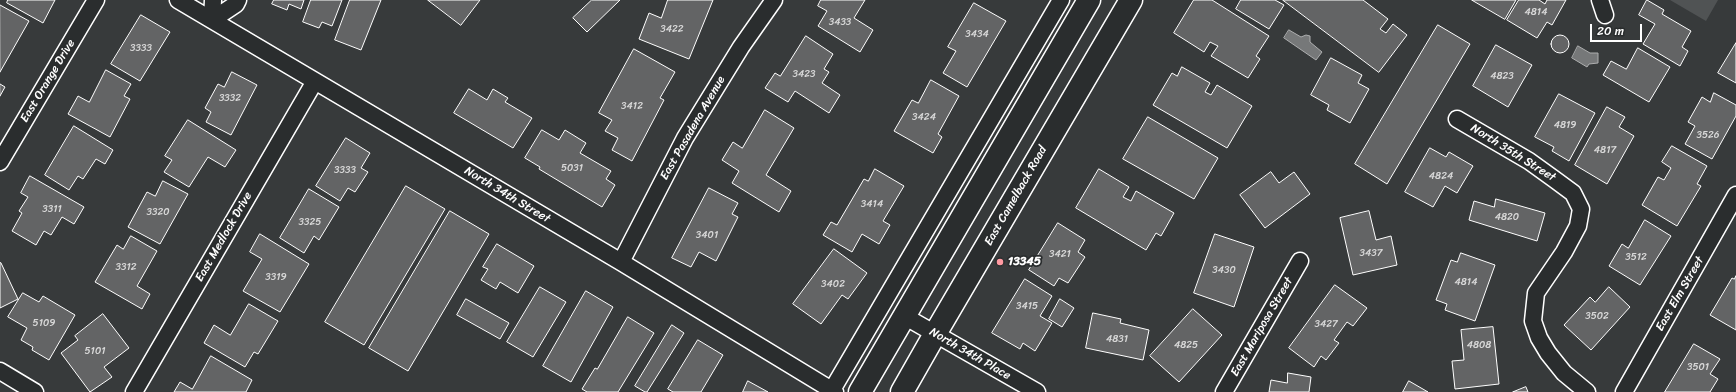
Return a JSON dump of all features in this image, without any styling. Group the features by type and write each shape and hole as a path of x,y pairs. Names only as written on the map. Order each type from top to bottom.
{"main road":[{"path":"860,392 1088,0"},
{"name":"East Camelback Road","path":"902,392 1131,0"}],"street":[{"name":"East Orange Drive","path":"0,162 96,0"},
{"name":"North 34th Street","path":"178,0 621,262 834,391"},
{"path":"212,20 213,0"},
{"path":"212,20 236,4 238,0"},
{"name":"East Pasadena Avenue","path":"621,262 685,138 737,53 774,0"},
{"path":"834,391 1061,0"},
{"name":"East Medlock Drive","path":"134,392 315,81"},
{"name":"North 35th Street","path":"1457,119 1523,157 1554,179 1573,193 1581,209 1578,226 1564,252 1536,293 1533,321 1539,338 1548,354 1564,373 1587,392"},
{"name":"East Elm Street","path":"1624,392 1736,195"},
{"name":"East Mariposa Street","path":"1224,392 1300,261"},
{"name":"North 34th Place","path":"904,316 1037,392"},
{"path":"0,370 35,392"}],"shaded area":[{"path":"1670,0 1718,0 1706,21"},
{"path":"1289,30 1301,37 1306,35 1310,36 1310,42 1322,52 1316,60 1284,38"},
{"path":"1578,46 1590,53 1598,53 1598,63 1589,64 1587,67 1572,58"}],"building":[{"path":"8,0 55,0 43,23 7,3"},
{"path":"274,0 304,0 301,9 289,4 287,10 272,4"},
{"path":"311,0 342,0 332,26 322,22 319,28 303,22"},
{"path":"350,0 381,0 361,50 335,40"},
{"path":"428,0 480,0 461,25"},
{"path":"592,0 620,0 587,32 573,18"},
{"path":"668,0 713,0 689,59 639,39 649,13 661,18"},
{"path":"821,0 865,0 854,18 873,30 860,52 818,26 827,11 818,6"},
{"path":"1194,0 1212,0 1269,36 1256,56 1260,59 1248,78 1211,56 1218,46 1210,42 1204,52 1174,33"},
{"path":"1241,0 1275,0 1284,5 1269,29 1236,9"},
{"path":"1283,0 1363,0 1388,19 1380,29 1386,33 1393,24 1407,35 1379,72"},
{"path":"1472,0 1516,0 1505,19"},
{"path":"1519,0 1539,0 1545,4 1547,0 1566,0 1552,25 1547,22 1537,38 1507,20"},
{"path":"1647,0 1664,10 1662,14 1691,31 1682,47 1688,51 1680,66 1643,44 1655,24 1639,15"},
{"path":"974,3 1006,21 967,87 943,73 956,51 948,47"},
{"path":"0,5 29,21 0,72"},
{"path":"141,15 170,32 140,81 111,64"},
{"path":"1438,25 1470,44 1387,184 1355,164"},
{"path":"1560,35 1567,37 1569,44 1567,51 1560,53 1553,51 1551,44 1553,37"},
{"path":"806,36 833,54 824,69 829,72 822,83 840,95 829,113 795,91 788,102 765,88 775,73 780,76"},
{"path":"1736,43 1736,83 1718,73"},
{"path":"1496,45 1532,65 1508,107 1473,86"},
{"path":"1638,48 1670,67 1649,102 1603,75 1611,61 1626,69"},
{"path":"634,49 675,72 660,98 664,100 632,161 612,150 618,138 605,131 612,120 599,113"},
{"path":"1331,58 1362,75 1358,83 1369,89 1350,123 1327,110 1329,105 1311,95"},
{"path":"1182,67 1210,83 1205,92 1211,95 1217,85 1252,106 1227,148 1153,105 1172,73 1177,76"},
{"path":"106,70 131,84 124,96 130,99 110,137 68,114 78,96 89,102"},
{"path":"232,72 257,85 231,135 206,122 211,112 205,108 218,84 224,87"},
{"path":"931,80 959,96 938,134 942,137 933,153 894,131 912,100 918,103"},
{"path":"0,84 5,87 0,96"},
{"path":"469,89 487,100 493,89 508,98 505,102 532,118 513,148 454,113"},
{"path":"1714,93 1736,105 1736,116 1712,159 1685,144 1695,126 1688,122 1702,97 1710,102"},
{"path":"1559,94 1595,113 1569,161 1552,151 1554,147 1535,137"},
{"path":"1607,107 1625,117 1619,127 1634,136 1607,184 1575,165"},
{"path":"765,110 794,128 766,175 791,191 779,212 732,183 739,171 722,160 733,142 742,148"},
{"path":"1148,117 1218,158 1194,199 1123,159"},
{"path":"188,120 236,150 225,167 208,157 189,187 164,172 172,160 165,156"},
{"path":"74,126 113,150 105,164 96,159 83,179 78,176 69,190 45,175"},
{"path":"542,130 559,140 565,130 586,143 580,153 611,171 606,179 615,185 602,207 539,169 540,167 525,158"},
{"path":"346,138 370,153 361,168 368,172 355,192 348,188 340,201 316,186"},
{"path":"1672,146 1707,166 1697,184 1701,186 1677,226 1642,205 1658,177 1664,180 1671,168 1662,162"},
{"path":"1430,148 1446,157 1449,152 1473,166 1457,193 1445,186 1433,207 1405,192"},
{"path":"875,169 904,186 883,221 890,225 879,244 862,234 852,252 823,235 831,222 837,225 864,179 868,181"},
{"path":"1099,169 1129,187 1123,197 1131,201 1136,191 1174,213 1161,236 1156,233 1146,250 1076,208"},
{"path":"1271,172 1279,183 1294,172 1310,194 1265,228 1240,195"},
{"path":"30,176 84,207 74,224 62,217 51,235 44,231 36,245 12,231 22,213 19,211 28,197 21,193"},
{"path":"163,181 188,194 160,244 128,227 147,192 155,196"},
{"path":"406,186 445,209 364,345 325,322"},
{"path":"709,188 738,203 732,214 738,217 716,261 699,252 691,267 672,258"},
{"path":"309,189 339,207 319,240 314,236 304,253 280,238"},
{"path":"1496,199 1545,213 1537,241 1469,220 1474,201 1494,207"},
{"path":"450,211 489,234 408,371 369,348"},
{"path":"1369,211 1376,240 1391,236 1397,265 1353,275 1340,218"},
{"path":"1645,220 1671,236 1640,285 1609,266 1622,244 1628,248"},
{"path":"1058,223 1085,240 1078,252 1085,257 1068,283 1059,278 1054,286 1029,270"},
{"path":"260,234 309,264 280,312 243,291 262,259 250,252"},
{"path":"1215,234 1254,247 1234,307 1194,293"},
{"path":"131,236 157,251 137,286 150,294 142,309 95,282 117,245 123,249"},
{"path":"497,244 534,266 518,293 500,282 496,289 481,280 488,269 483,267"},
{"path":"834,249 867,273 848,299 842,295 821,324 793,304"},
{"path":"1461,253 1495,265 1475,321 1445,310 1447,304 1436,300 1451,260 1457,262"},
{"path":"0,263 18,299 0,308"},
{"path":"1736,276 1736,330 1710,315 1732,278 1734,279"},
{"path":"1025,279 1052,296 1040,316 1052,323 1035,351 1023,343 1020,349 992,333"},
{"path":"1335,285 1367,308 1353,326 1347,322 1334,340 1339,343 1326,360 1321,356 1314,367 1289,348"},
{"path":"540,287 566,302 533,357 507,342"},
{"path":"1609,287 1630,307 1591,350 1564,325 1590,297 1595,302"},
{"path":"586,291 613,307 571,382 543,366"},
{"path":"23,293 39,302 43,296 75,315 49,360 32,350 33,347 21,340 27,328 8,317"},
{"path":"466,299 509,323 500,339 457,315"},
{"path":"1060,299 1074,308 1062,327 1049,319"},
{"path":"249,304 278,321 258,354 254,352 245,367 204,343 214,325 230,335"},
{"path":"1193,309 1222,335 1179,382 1150,356"},
{"path":"1093,313 1121,319 1120,323 1149,330 1143,360 1086,348"},
{"path":"103,314 129,348 104,367 112,377 90,392 61,353 78,340 75,336"},
{"path":"628,317 654,333 618,392 587,392 582,389 595,368 597,369"},
{"path":"672,325 684,333 647,392 645,392 635,386"},
{"path":"1493,327 1499,384 1455,389 1452,361 1464,360 1461,330"},
{"path":"698,340 723,355 701,392 673,392 668,389"},
{"path":"1694,344 1720,359 1710,374 1718,379 1710,392 1665,392"},
{"path":"211,356 252,380 246,392 174,392 180,382 192,389"},
{"path":"1288,373 1311,377 1309,392 1269,392 1271,380 1287,383"},
{"path":"748,381 768,392 743,392"},
{"path":"1409,381 1428,392 1403,392"},
{"path":"1526,387 1528,392 1513,392"}],"place":[{"name":"13345","path":"1000,262"}]}
